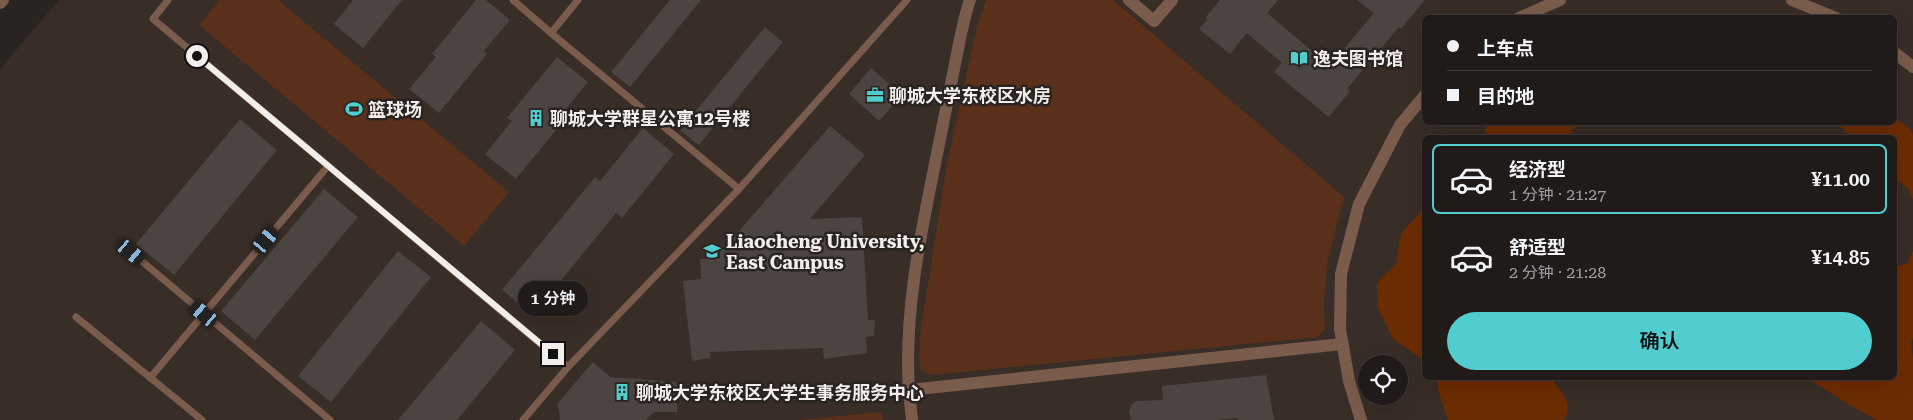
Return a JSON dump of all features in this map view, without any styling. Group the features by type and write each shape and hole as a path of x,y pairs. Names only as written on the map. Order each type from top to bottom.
{"street":[{"path":"0,3 3,0"},
{"path":"912,420 907,366 917,262 966,10 970,0"},
{"path":"1129,0 1154,21 1172,0"},
{"path":"1526,15 1560,0"},
{"path":"1792,0 1829,15"},
{"path":"1361,420 1348,381 1340,330 1341,274 1359,204 1400,125 1422,99"},
{"path":"908,390 1342,344"}],"lane":[{"path":"168,0 153,19 568,367"},
{"path":"513,0 740,189"},
{"path":"551,33 578,0"},
{"path":"523,420 568,367 740,189 907,0"},
{"path":"150,378 328,166"},
{"path":"131,252 330,420"},
{"path":"76,317 202,420"}],"shaded area":[{"name":"Liaocheng University, East Campus","path":"59,0 1913,0 1913,420 0,420 0,69"},
{"name":"篮球场","path":"220,0 278,0 509,192 464,246 199,25"},
{"path":"986,0 1113,0 1344,197 1327,263 1324,305 1325,329 1318,337 932,375 921,370 919,357 921,328 946,169 977,27"},
{"path":"1897,119 1907,126 1913,134 1913,200 1909,190 1897,180 1897,135 1849,135 1839,125 1897,125"},
{"path":"1487,125 1578,125 1571,131 1572,135 1485,135"},
{"path":"1422,210 1422,359 1393,339 1378,308 1377,283 1396,264 1401,233"},
{"path":"1913,250 1913,338 1911,342 1913,360 1913,420 1877,420 1810,380 1897,380 1897,266 1908,263"},
{"path":"1437,380 1552,380 1565,397 1568,408 1564,420 1448,420 1439,393"},
{"path":"881,412 883,420 799,420"}],"building":[{"path":"353,0 402,0 363,48 334,24"},
{"path":"476,0 486,0 510,20 484,51 487,54 439,113 409,89 436,57 432,54"},
{"path":"670,0 701,0 630,87 611,72"},
{"name":"逸夫图书馆","path":"1220,0 1278,0 1267,13 1330,66 1374,13 1357,0 1425,0 1401,29 1399,27 1347,89 1350,91 1329,117 1274,72 1282,63 1247,33 1230,54 1199,29 1207,20 1205,18"},
{"path":"765,27 783,42 699,145 680,130"},
{"name":"聊城大学群星公寓12号楼","path":"557,57 588,82 561,115 565,119 516,179 485,154 512,121 507,118"},
{"name":"聊城大学东校区水房","path":"871,68 902,95 879,121 849,94"},
{"path":"240,119 277,150 174,275 136,244"},
{"path":"830,126 865,155 810,219 862,217 868,320 875,320 874,336 866,337 867,353 824,359 823,348 710,352 710,358 692,361 683,281 701,279 700,259 720,258 720,246 726,246"},
{"path":"643,128 674,154 622,218 616,213 533,315 502,290 595,177 600,181"},
{"path":"324,189 358,217 255,340 221,311"},
{"path":"398,251 431,277 331,402 298,376"},
{"path":"481,321 515,350 457,420 398,420"},
{"name":"聊城大学东校区大学生事务服务中心","path":"593,362 610,377 677,382 677,412 654,412 646,420 560,420 558,403"},
{"path":"1266,375 1274,420 1238,420 1237,418 1216,420 1131,420 1129,411 1131,405 1136,401 1163,400 1162,386"}],"place":[{"name":"逸夫图书馆","path":"1299,58"},
{"name":"聊城大学东校区水房","path":"875,95"},
{"name":"篮球场","path":"354,109"},
{"name":"聊城大学群星公寓12号楼","path":"536,118"},
{"name":"Liaocheng University, East Campus","path":"712,251"},
{"name":"聊城大学东校区大学生事务服务中心","path":"622,392"}],"route":[{"path":"197,56 553,354"}]}
